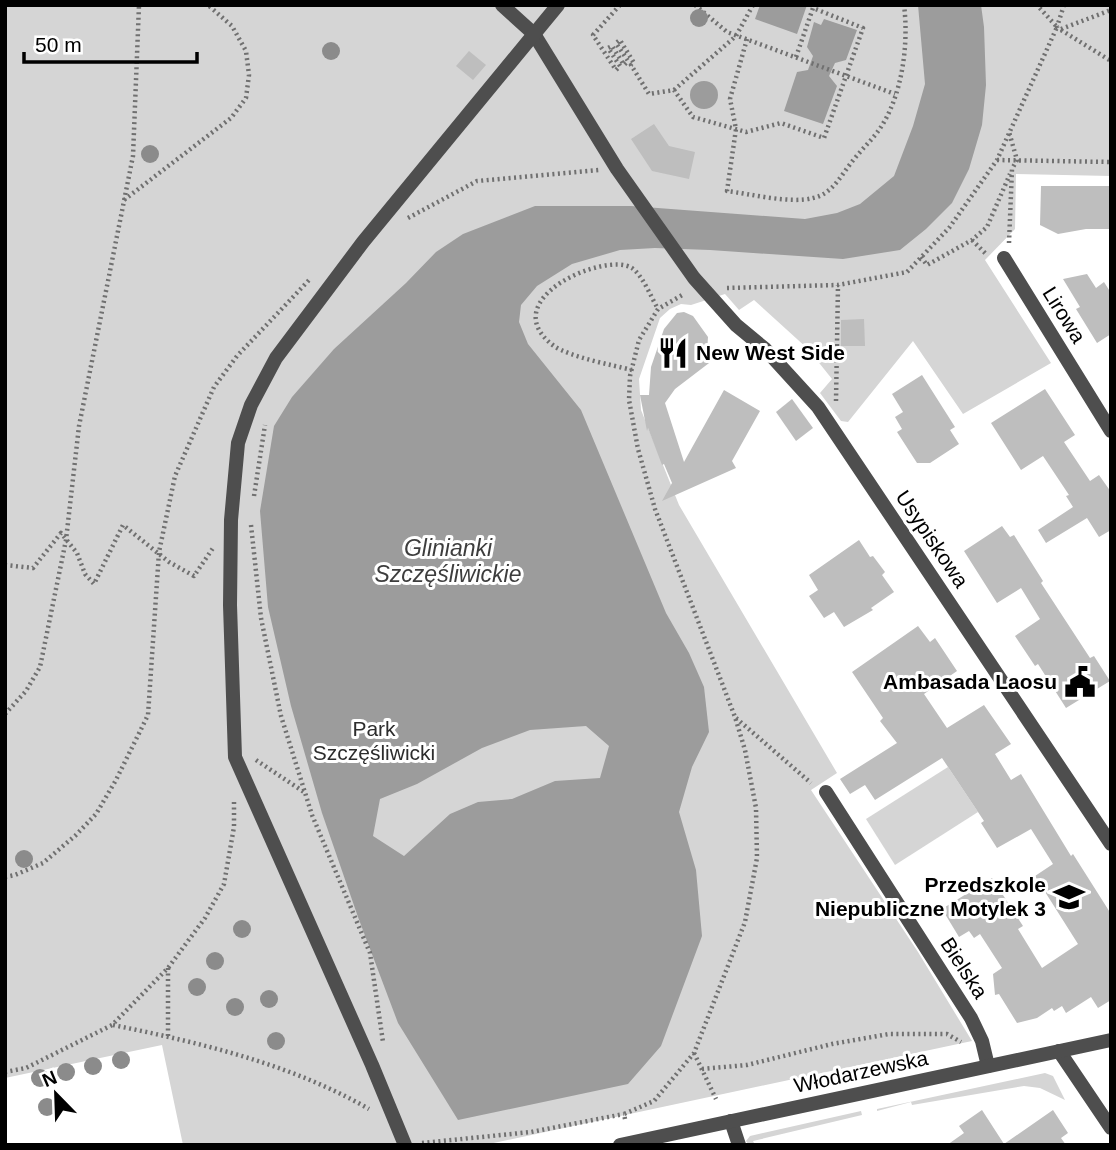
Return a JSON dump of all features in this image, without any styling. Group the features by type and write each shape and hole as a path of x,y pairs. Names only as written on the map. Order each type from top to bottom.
{"street":[{"name":"Usypiskowa","path":"502,5 534,34 625,180 699,283 736,326 765,349 818,407 1111,844"},
{"path":"405,1145 362,1041 235,758 230,605 231,520 238,443 251,405 276,358 363,242 558,5"},
{"name":"Lirowa","path":"1004,258 1111,431"},
{"name":"Bielska","path":"826,792 971,1018 982,1041 988,1066"},
{"name":"Włodarzewska","path":"620,1145 1111,1040"},
{"path":"1059,1051 1111,1128"},
{"path":"731,1121 739,1145"}],"path":[{"path":"5,714 26,691 40,667 66,540 79,426 133,156 139,5"},
{"path":"124,200 231,118 246,98 249,75 246,51 232,26 208,5"},
{"path":"620,5 593,35 616,70 620,66 608,48 612,46 624,65 628,61 616,43 620,40 634,63 631,65 649,94 674,90 736,36 753,5"},
{"path":"695,5 727,32 895,94"},
{"path":"747,40 730,99 736,129 727,191 793,199 813,198 827,192 842,178 890,111 905,43 904,5"},
{"path":"1037,5 1059,28 1111,61"},
{"path":"414,1145 531,1132 625,1116 654,1101 694,1053 745,922 757,858 754,788 735,718 655,509 638,449 629,400 639,340 658,309 699,283 838,285 907,272 949,228 997,160 1059,28 1065,5"},
{"path":"674,90 693,117 746,132 781,123 824,138 863,28 814,7 796,57"},
{"path":"1059,28 1111,10"},
{"path":"922,257 927,265 972,240 987,227 1017,160 1009,131"},
{"path":"997,160 1111,162"},
{"path":"1004,258 1008,251 1012,169"},
{"path":"632,370 556,347 539,331 534,318 538,303 558,285 579,274 603,265 623,264 634,270 658,309"},
{"path":"836,433 838,285"},
{"path":"253,503 266,424"},
{"path":"250,516 261,618 281,716 312,815 370,953 383,1044"},
{"path":"5,565 33,568 61,533 77,553 85,574 94,583 123,525 169,562 194,576 231,520"},
{"path":"735,718 796,772 826,792"},
{"path":"235,746 305,793"},
{"path":"5,1072 26,1068 112,1025 168,968 205,918 224,884 234,827 234,799"},
{"path":"168,968 168,1036"},
{"path":"112,1025 215,1046 304,1078 345,1095 373,1111"},
{"path":"702,1069 747,1065 832,1044 889,1034 947,1034 968,1046"},
{"path":"694,1053 716,1099"}],"green space":[{"name":"Park Szczęśliwicki","path":"5,5 1111,5 1111,176 1016,174 1015,229 985,260 1051,363 963,414 913,341 848,422 841,421 820,393 832,379 808,349 754,300 739,310 725,294 691,305 681,304 660,318 639,379 641,410 679,505 837,773 811,790 918,952 972,1041 484,1145 183,1145 162,1045 5,1078"},
{"path":"948,767 978,812 895,865 866,819"},
{"path":"1045,1073 1053,1076 1065,1100 1040,1088 1024,1086 912,1105 911,1102 877,1111 877,1109"},
{"path":"861,1111 862,1115 753,1141 755,1145 749,1145 746,1141 750,1136"}],"water":[{"path":"760,5 807,5 797,34 755,19"},
{"name":"Glinianki Szczęśliwickie","path":"918,5 981,5 986,85 982,125 969,169 952,203 900,250 843,259 710,250 620,250 572,264 537,286 521,305 519,322 528,344 581,410 666,613 689,653 704,687 709,732 692,767 679,812 696,870 702,936 661,1046 628,1084 458,1120 398,1023 322,813 291,706 268,607 260,511 274,426 292,397 334,349 436,252 463,234 535,206 631,206 805,219 837,213 860,204 894,176 925,84","holes":["586,726 609,746 600,778 555,781 512,799 478,802 450,814 404,856 373,836 380,799 417,784 482,748 530,730"]},
{"path":"824,19 857,30 846,60 835,63 829,76 837,86 823,124 784,111 797,72 808,70 813,56 807,47 814,22 821,25"},
{"path":"704,81 714,85 718,95 714,105 704,109 694,105 690,95 694,85"}],"building":[{"path":"469,51 486,65 473,80 456,66"},
{"path":"654,124 669,146 695,152 689,179 652,171 631,139"},
{"path":"1041,186 1111,186 1111,229 1086,229 1058,234 1040,225"},
{"path":"1087,274 1096,288 1104,282 1111,293 1111,334 1097,343 1076,309 1080,307 1063,279"},
{"path":"684,312 693,316 708,337 707,352 713,360 675,389 665,403 684,462 724,390 760,411 732,461 736,468 662,501 672,483 648,428 647,431 640,395 649,395 651,367 664,329 677,313"},
{"path":"864,319 865,346 841,346 841,320"},
{"path":"922,375 955,427 950,430 959,444 930,463 917,463 897,432 902,429 895,417 903,412 892,394"},
{"path":"1045,389 1075,435 1064,442 1090,481 1099,475 1111,492 1111,530 1099,537 1087,518 1046,543 1038,530 1073,507 1066,496 1069,495 1043,456 1021,470 991,423"},
{"path":"792,399 813,428 796,441 776,412"},
{"path":"1002,526 1010,537 1014,535 1043,581 1041,583 1090,658 1094,656 1110,681 1066,708 1038,664 1035,666 1015,636 1040,619 1021,588 997,603 964,551"},
{"path":"859,540 870,557 873,556 885,572 882,575 894,592 871,608 873,610 844,627 834,612 824,618 809,596 818,590 809,575"},
{"path":"918,626 930,642 935,638 957,671 924,694 947,728 984,705 1011,744 995,754 1011,780 1021,774 1071,856 1073,854 1111,914 1111,1000 1098,1008 1091,997 1066,1013 1062,1006 1054,1011 1052,1008 1037,1018 1017,1023 999,994 995,995 993,974 1002,968 980,934 974,938 969,931 959,937 942,909 992,878 1023,926 1018,929 1042,968 1078,944 1035,876 1053,864 1031,829 997,848 981,823 984,821 942,758 875,800 865,785 850,794 840,779 897,743 880,721 883,718 852,672"},
{"path":"982,1110 1004,1144 1053,1110 1068,1133 1061,1138 1066,1145 947,1145 964,1133 959,1126"}],"place":[{"name":"New West Side","path":"673,353"},
{"name":"Ambasada Laosu","path":"1080,682"},
{"name":"Przedszkole Niepubliczne Motylek 3","path":"1069,897"}]}
